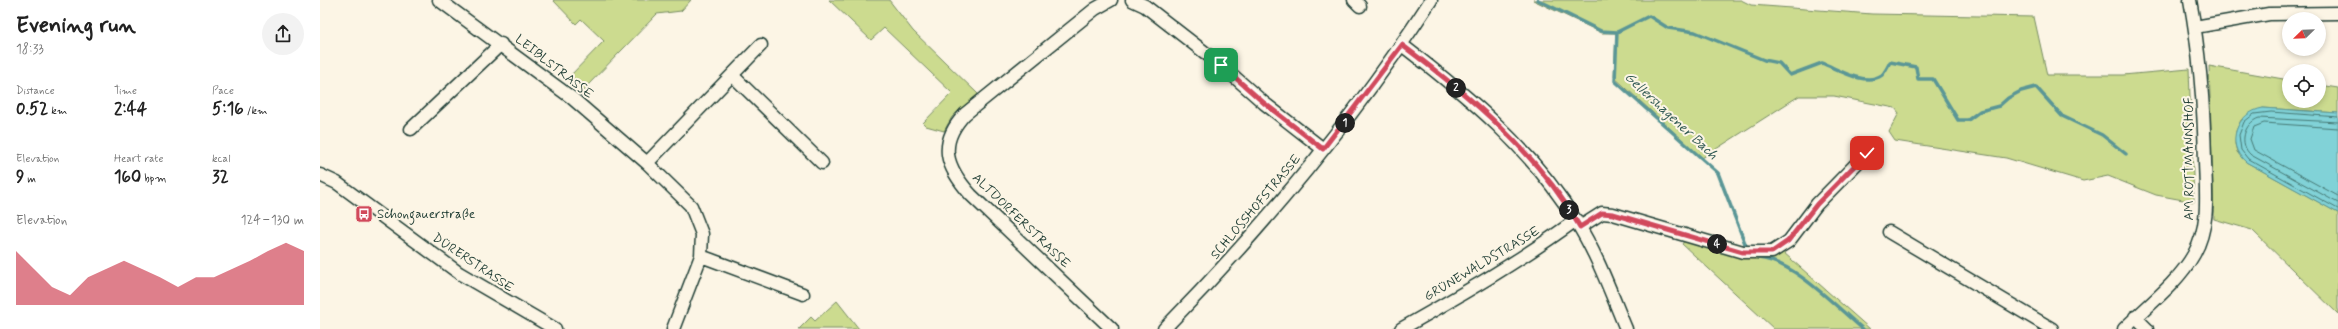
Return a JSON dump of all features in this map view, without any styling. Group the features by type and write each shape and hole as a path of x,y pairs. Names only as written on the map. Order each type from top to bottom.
{"street":[{"name":"LEIBLSTRASSE","path":"439,0 501,44 572,98 647,163 691,206 702,234 701,256 673,329"},
{"name":"ALTDORFERSTRASSE","path":"1111,0 1077,24 965,114 956,123 951,135 948,157 953,174 971,195 1112,329"},
{"path":"1132,0 1144,6 1220,64 1264,103 1323,149"},
{"name":"SCHLOSSHOFSTRASSE","path":"1164,329 1239,249 1323,149 1402,45 1431,0"},
{"name":"AM ROTTMANNSHOF","path":"2124,329 2183,271 2194,254 2203,232 2206,210 2204,100 2190,0"},
{"path":"2194,27 2269,14 2338,13"},
{"path":"411,129 501,44"},
{"path":"647,163 761,45"},
{"path":"1402,45 1480,108 1519,146 1541,172 1578,224 1626,329"},
{"path":"732,75 822,163"},
{"name":"GRÜNEWALDSTRASSE","path":"1401,329 1475,288 1578,224 1602,213 1613,214 1743,252 1772,252 1788,241 1817,204 1867,153"},
{"name":"DÜRERSTRASSE","path":"320,174 337,183 459,273 555,329"},
{"path":"1889,232 2052,329"},
{"path":"701,256 803,294"},
{"path":"2135,317 2147,329"}],"green space":[{"path":"553,0 691,0 681,11 657,14 586,87 584,93 567,79 604,41 581,19 576,24"},
{"path":"829,0 889,0 913,31 978,94 952,117 944,131 926,126 923,123 952,93 884,28 871,40"},
{"path":"1533,0 1741,0 1751,5 1872,14 2034,17 2047,75 2123,75 2189,69 2194,202 2156,195 2108,176 2083,181 2006,158 1895,141 1889,132 1899,113 1895,108 1834,96 1799,96 1702,158 1614,77 1616,33 1602,33"},
{"path":"2209,66 2282,79 2282,108 2326,108 2326,86 2338,88 2338,113 2263,108 2241,120 2236,131 2235,144 2237,152 2246,162 2338,213 2338,314 2252,230 2214,219"},
{"path":"1689,234 1744,247 1771,246 1783,252 1870,329 1774,329 1682,244"},
{"path":"837,301 859,329 799,329 811,317 815,321"}],"water":[{"path":"2263,108 2338,113 2338,213 2246,162 2239,155 2235,138 2236,130 2240,122 2254,111"}],"waterway":[{"name":"Gellershagener Bach","path":"1538,0 1601,31 1617,32 1615,81 1718,173 1746,246"},
{"path":"1617,32 1649,16 1668,28 1695,32 1764,60 1779,63 1790,75 1822,63 1852,76 1868,79 1882,75 1890,62 1916,67 1918,79 1933,79 1958,120 1968,120 1980,111 1999,106 2008,98 2021,91 2036,87 2062,116 2102,135 2126,154"},
{"name":"Gellershagener Bach","path":"1758,258 1772,261 1786,267 1800,276 1814,286 1863,329"}],"place":[{"name":"Schongauerstraße","path":"364,214"}],"route":[{"path":"1221,65 1264,103 1323,149 1402,45 1480,108 1524,151 1541,172 1580,227 1602,213 1613,214 1743,252 1772,252 1782,247 1817,204 1867,153"}]}
